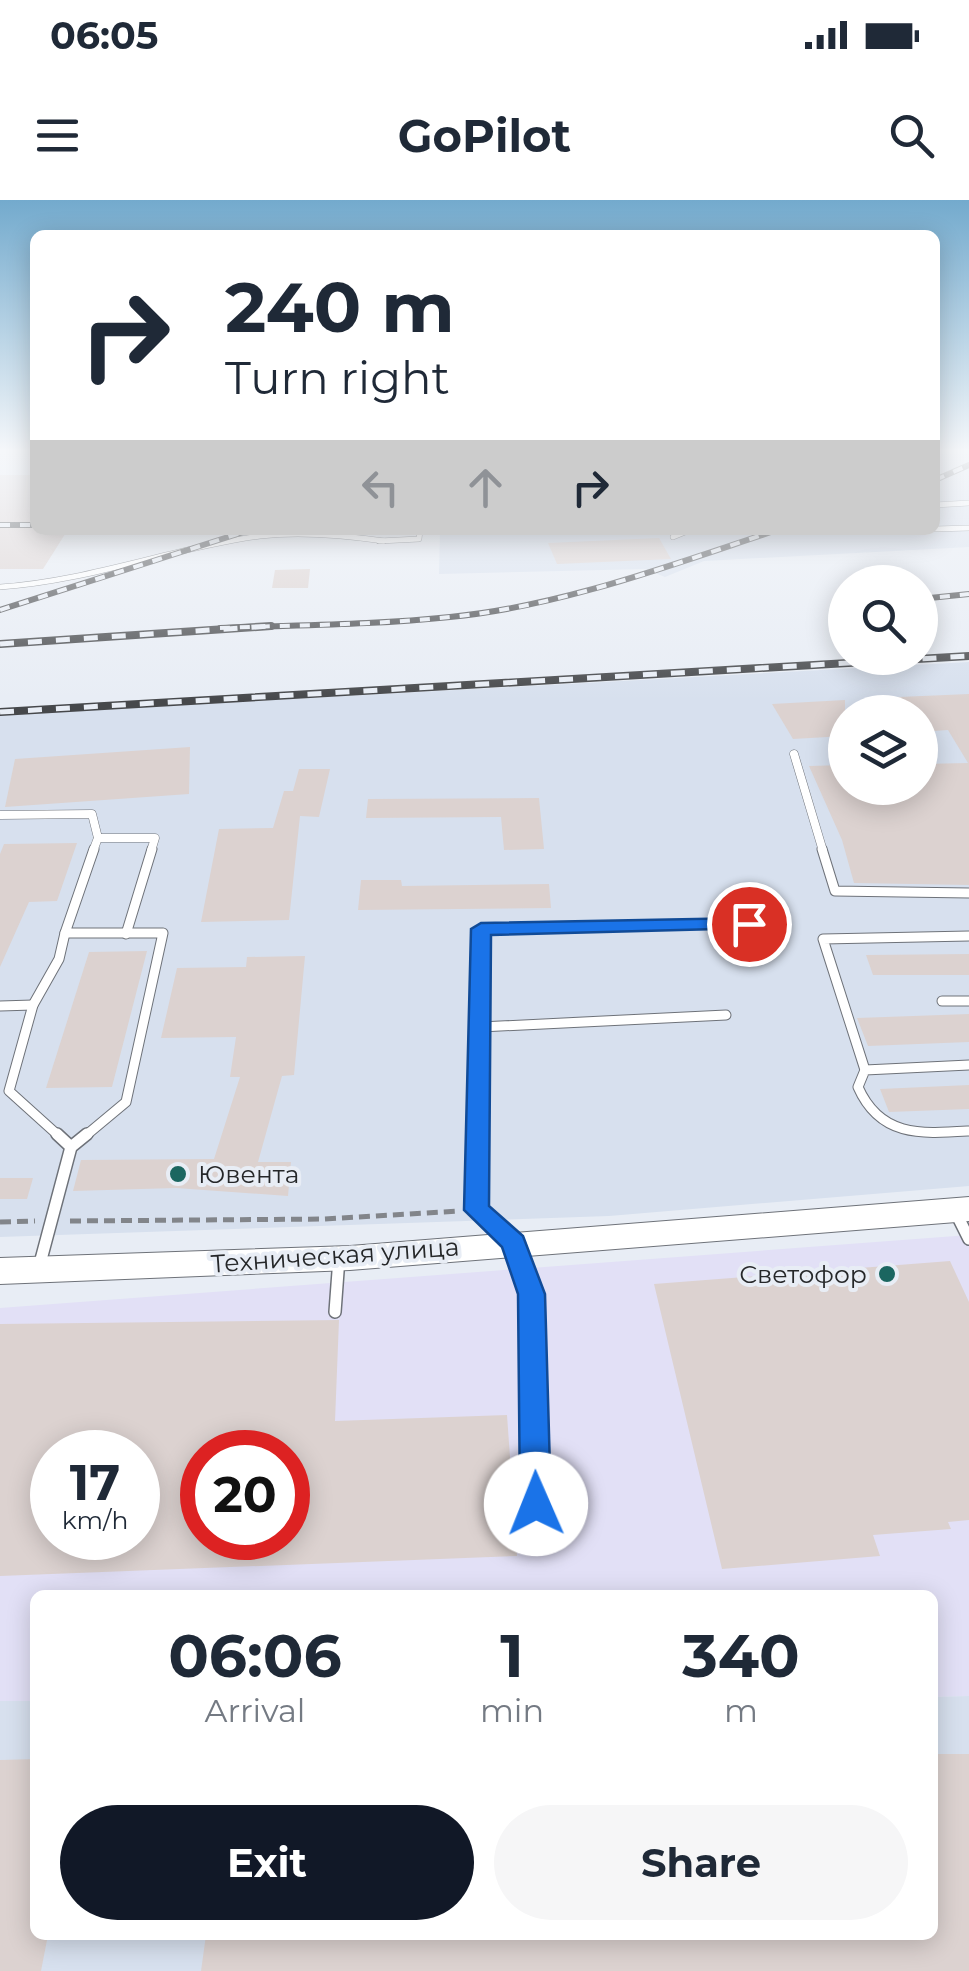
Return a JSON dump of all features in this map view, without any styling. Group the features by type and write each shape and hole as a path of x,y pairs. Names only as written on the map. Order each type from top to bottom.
{"main road":[{"name":"Техническая улица","path":"0,1271 339,1258 514,1243 964,1220"}],"lane":[{"path":"0,587 94,572 261,536 353,536 384,541"},
{"path":"350,543 419,539 419,536"},
{"path":"794,754 835,891 969,893"},
{"path":"0,815 92,814 98,838 65,933 60,959 33,1005 9,1091 71,1147"},
{"path":"98,838 155,838 126,934"},
{"path":"536,1539 531,1294 514,1243 477,1210 481,929 749,924"},
{"path":"38,1270 71,1147 126,1102 164,934 65,933"},
{"path":"969,936 824,940 866,1070 858,1087 866,1114 887,1127 920,1134 969,1132"},
{"path":"942,1001 969,1001"},
{"path":"0,1006 33,1005"},
{"path":"481,1026 726,1015"},
{"path":"866,1070 969,1066"},
{"path":"335,1312 339,1258"}],"path":[{"path":"0,1222 324,1218 477,1210"}],"shaded area":[{"path":"440,536 969,536 969,547 704,561 665,577 645,569 439,574"},
{"path":"969,662 969,1186 609,1216 0,1237 0,715 828,670 828,675 938,675 938,664"},
{"path":"969,1235 969,1696 938,1697 938,1590 30,1590 30,1701 0,1701 0,1308"},
{"path":"969,1696 969,1971 0,1971 0,1701 30,1701 30,1940 938,1940 938,1697"}],"building":[{"path":"0,536 64,536 43,569 0,569"},
{"path":"659,538 671,559 557,564 548,543"},
{"path":"310,569 308,588 272,588 275,570"},
{"path":"969,694 969,885 854,883 842,840 809,766 828,765 828,805 938,805 938,764 968,763 948,730 938,731 938,695"},
{"path":"828,701 828,737 793,739 772,704"},
{"path":"190,747 189,794 5,807 15,759"},
{"path":"299,769 330,769 319,817 300,816 289,920 201,922 219,829 273,828 284,791 293,791"},
{"path":"539,798 544,849 504,850 501,817 366,818 368,799"},
{"path":"77,843 57,901 29,902 0,967 0,854 4,844"},
{"path":"361,880 401,880 402,886 549,884 551,908 358,910"},
{"path":"147,951 112,1087 46,1088 89,952"},
{"path":"969,954 969,975 873,975 866,955"},
{"path":"305,956 294,1075 282,1076 258,1162 291,1162 288,1196 176,1188 73,1191 81,1160 214,1159 240,1077 230,1077 236,1037 161,1038 177,968 246,967 247,957"},
{"path":"969,1014 969,1042 868,1046 857,1018"},
{"path":"969,1085 969,1109 889,1112 880,1089"},
{"path":"0,1178 33,1178 27,1199 0,1199"},
{"path":"950,1261 969,1302 969,1520 948,1522 951,1529 873,1535 880,1556 722,1569 654,1284"},
{"path":"339,1320 335,1421 507,1415 517,1556 0,1576 0,1324"},
{"path":"938,1754 969,1754 969,1971 201,1971 205,1940 938,1940"},
{"path":"30,1759 30,1940 47,1940 41,1971 0,1971 0,1760"}],"railway":[{"path":"0,610 232,536"},
{"path":"264,626 393,622 492,612 575,594 760,536"},
{"path":"938,597 969,594"},
{"path":"0,644 264,626"},
{"path":"220,628 264,626"},
{"path":"264,626 271,626"},
{"path":"0,712 969,656"}],"place":[{"name":"Ювента","path":"178,1174"},
{"name":"Светофор","path":"887,1274"}],"route":[{"path":"536,1504 531,1294 514,1243 477,1210 481,929 749,924"}]}
